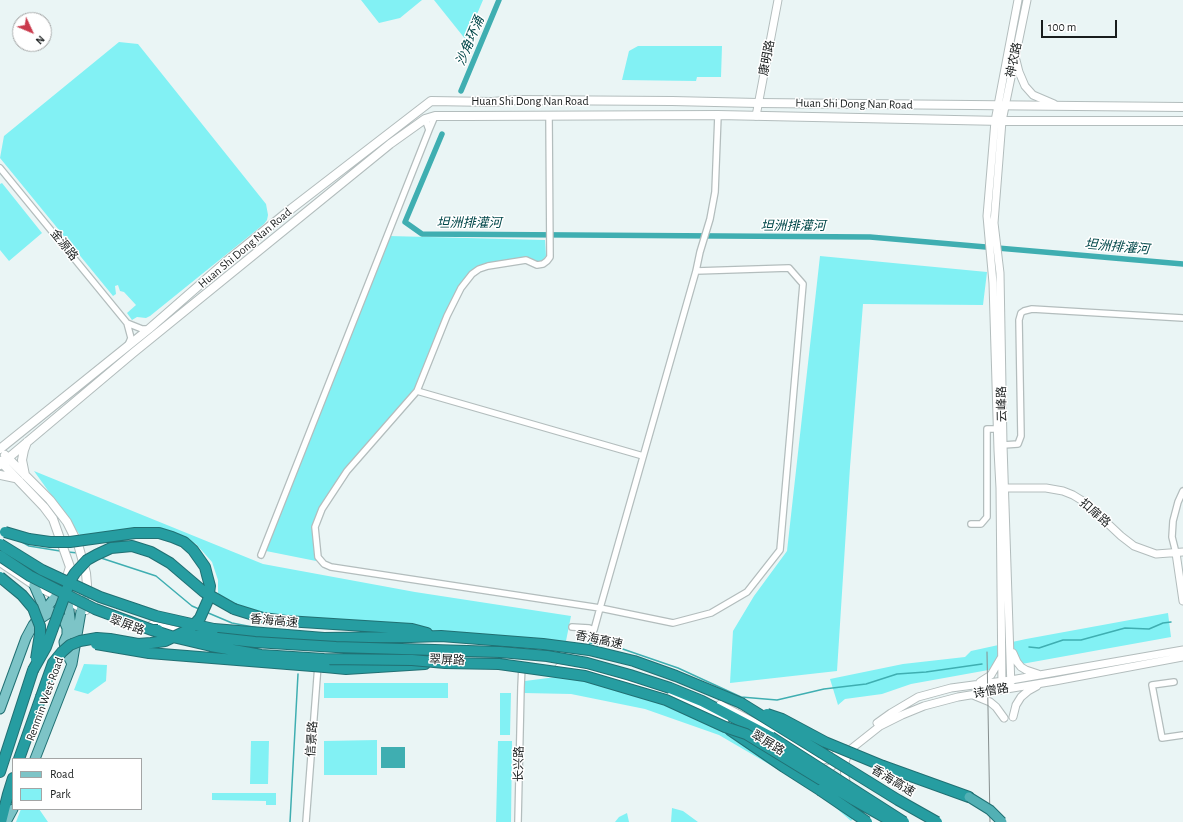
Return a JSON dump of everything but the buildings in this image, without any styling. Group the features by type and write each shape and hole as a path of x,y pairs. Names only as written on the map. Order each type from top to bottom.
{"highway":[{"path":"0,529 29,539 50,542 70,542 135,532 159,533 172,536 184,542 193,550 205,567 210,586 208,600 200,618 190,629 166,641 151,644 138,644 96,638 80,641 70,645 62,652 53,663 20,758"},
{"path":"0,544 42,570 100,597 156,616 214,629 324,638 441,636"},
{"path":"33,670 46,647 70,581 75,573 87,560 96,554 111,548 123,546 136,547 151,552 170,563 204,592 245,613 263,618 286,621 412,629 441,636"},
{"path":"0,556 30,576 95,609 177,638 261,655 324,659 412,660 445,663"},
{"path":"0,576 10,584 33,608 40,626 40,634 33,670 0,772"},
{"path":"152,630 262,643 336,647 500,652 547,656 587,663 630,674 702,701 771,737 904,822"},
{"name":"香海高速","path":"441,636 543,644 589,650 641,664 676,676 741,703 898,800 937,822"},
{"path":"80,641 149,653 339,668 445,663 500,664 585,676 666,700 725,727 746,734 893,822"},
{"path":"741,703 782,719 825,742 883,766 969,797 990,810 1002,822"},
{"path":"725,727 868,822"},
{"path":"1,822 12,781"}],"main road":[{"name":"Huan Shi Dong Nan Road","path":"0,449 149,329 227,261 291,209 431,100 471,102 516,100 1183,107"},
{"name":"Huan Shi Dong Nan Road","path":"2,462 378,154 425,119 435,116 718,115 998,121 1183,121"},
{"path":"25,476 22,460 28,441"},
{"path":"0,449 2,462 44,507 53,519 70,567 62,588 33,625 26,638 0,709"},
{"name":"Renmin West Road","path":"2,462 25,476 50,500 67,522 78,544 86,572 87,585 82,604 72,664 35,758"},
{"path":"0,474 16,478"},
{"path":"0,550 39,576 62,588 82,604"},
{"name":"翠屏路","path":"0,562 34,585 68,602 110,611 153,625 195,636 230,642 318,647 425,647 517,651 547,654 596,662 674,684 778,734 829,770 887,822"},
{"path":"34,585 44,610"},
{"path":"62,588 68,602 74,651"},
{"name":"翠屏路","path":"82,604 150,634 232,651 318,656 499,662 580,670 619,677 669,693 738,725 772,744 812,772 860,813"},
{"path":"33,625 49,613 53,612 60,616 64,621 66,628 67,635 64,642 72,664"},
{"path":"0,814 8,794"},
{"path":"6,822 12,810"},
{"path":"860,813 868,822"}],"street":[{"name":"康明路","path":"756,116 778,0"},
{"name":"神农路","path":"998,121 1018,0"},
{"name":"神农路","path":"1001,105 1015,56 1026,0"},
{"path":"1015,56 1019,72 1025,86 1033,95 1058,106"},
{"path":"572,627 594,630 644,456 710,218 715,192 718,115"},
{"path":"261,555 435,116"},
{"path":"549,116 550,257 543,264 537,265 526,260 488,266 479,269 472,274 461,288 447,316 417,391 347,471 322,509 316,527 318,557 324,564 331,567 600,608 673,623 711,613 748,592 780,550 803,284 789,268 696,271"},
{"path":"425,119 429,130"},
{"name":"云峰路","path":"998,121 990,224 996,274 1003,445 1002,689"},
{"name":"金源路","path":"0,168 128,323"},
{"name":"云峰路","path":"996,274 997,430 1003,488 1011,688"},
{"path":"1003,445 1018,444 1021,436 1019,320 1021,313 1032,309 1183,318"},
{"path":"128,323 142,329 149,329"},
{"path":"128,323 131,338 128,345"},
{"path":"417,391 644,456"},
{"path":"974,524 981,524 985,521 988,514 987,429 997,430"},
{"name":"扣扉路","path":"1003,488 1046,488 1068,493 1086,503 1121,536 1134,546 1156,554 1179,553"},
{"path":"1183,491 1176,508 1173,521 1172,538 1179,553 1183,601"},
{"path":"1010,646 1018,665 1026,670 1042,675"},
{"name":"诗僧路","path":"817,762 839,754 880,721 918,697 951,688 1042,675 1183,650"},
{"name":"信景路","path":"306,822 318,656"},
{"path":"974,685 989,677 997,667 1002,656"},
{"name":"诗僧路","path":"829,770 851,749 880,726 924,706 1002,689 1183,657"},
{"name":"长兴路","path":"518,822 522,665"},
{"path":"1012,717 1016,705 1023,694 1046,682"},
{"path":"1174,682 1152,685 1162,738 1183,735"},
{"path":"971,695 990,702 996,707 1004,718"},
{"path":"848,788 844,777 844,766 851,749"},
{"path":"836,792 830,781 829,770 839,754"},
{"path":"812,772 829,770"}],"green space":[{"path":"361,0 422,0 400,18 379,23"},
{"path":"434,0 483,0 466,40"},
{"path":"119,42 138,44 266,204 268,215 264,224 150,316 146,318 137,317 132,320 127,313 136,305 124,292 120,291 118,285 115,286 116,294 113,296 0,158 4,136"},
{"path":"638,46 722,46 721,77 697,77 696,81 622,80 629,51"},
{"path":"2,183 42,233 9,261 0,250 0,184"},
{"path":"389,236 545,240 546,256 542,261 538,262 526,258 488,265 459,286 414,390 345,469 313,527 321,562 266,551"},
{"path":"820,256 987,272 983,305 863,304 850,467 837,671 730,683 733,631 754,596 787,551"},
{"path":"34,471 263,564 415,592 571,616 566,641 564,643 338,625 240,610 218,597 218,580 212,562 196,544 167,532 82,538"},
{"path":"1168,613 1171,637 911,684 882,694 845,699 838,705 830,679 903,664 965,657 971,651 1026,639"},
{"path":"84,664 107,665 106,681 88,694 74,690"},
{"path":"579,674 732,728 855,816 851,821 820,794 719,735 645,709 571,694 524,693 525,681"},
{"path":"324,683 448,683 448,698 324,698"},
{"path":"500,693 511,693 510,735 500,735"},
{"path":"377,740 377,775 324,775 324,741"},
{"path":"251,741 269,741 268,784 250,784"},
{"path":"498,741 512,741 511,822 496,822"},
{"path":"212,793 276,793 276,805 266,805 266,801 212,800"},
{"path":"672,808 683,811 698,822 671,822"},
{"path":"21,810 40,810 48,822 16,822"},
{"path":"627,813 629,822 615,822 619,817"}],"shaded area":[{"path":"381,747 405,747 405,768 381,768"}],"waterway":[{"name":"沙角环涌","path":"461,91 499,0"},
{"name":"坦洲排灌河","path":"442,134 405,222 422,234 870,237 1183,264"},
{"path":"22,542 29,546 60,551"},
{"path":"68,552 78,553"},
{"path":"101,558 156,576 192,606 199,609"},
{"path":"206,612 232,623 258,628"},
{"path":"1029,647 1039,648 1063,640 1081,640 1125,628 1149,629 1163,623 1171,622"},
{"path":"589,643 614,646 678,668 741,697 777,700 824,689 866,684 897,674 926,672 982,664"},
{"path":"290,822 298,674"}],"tram line":[{"path":"987,652 990,822"}]}
